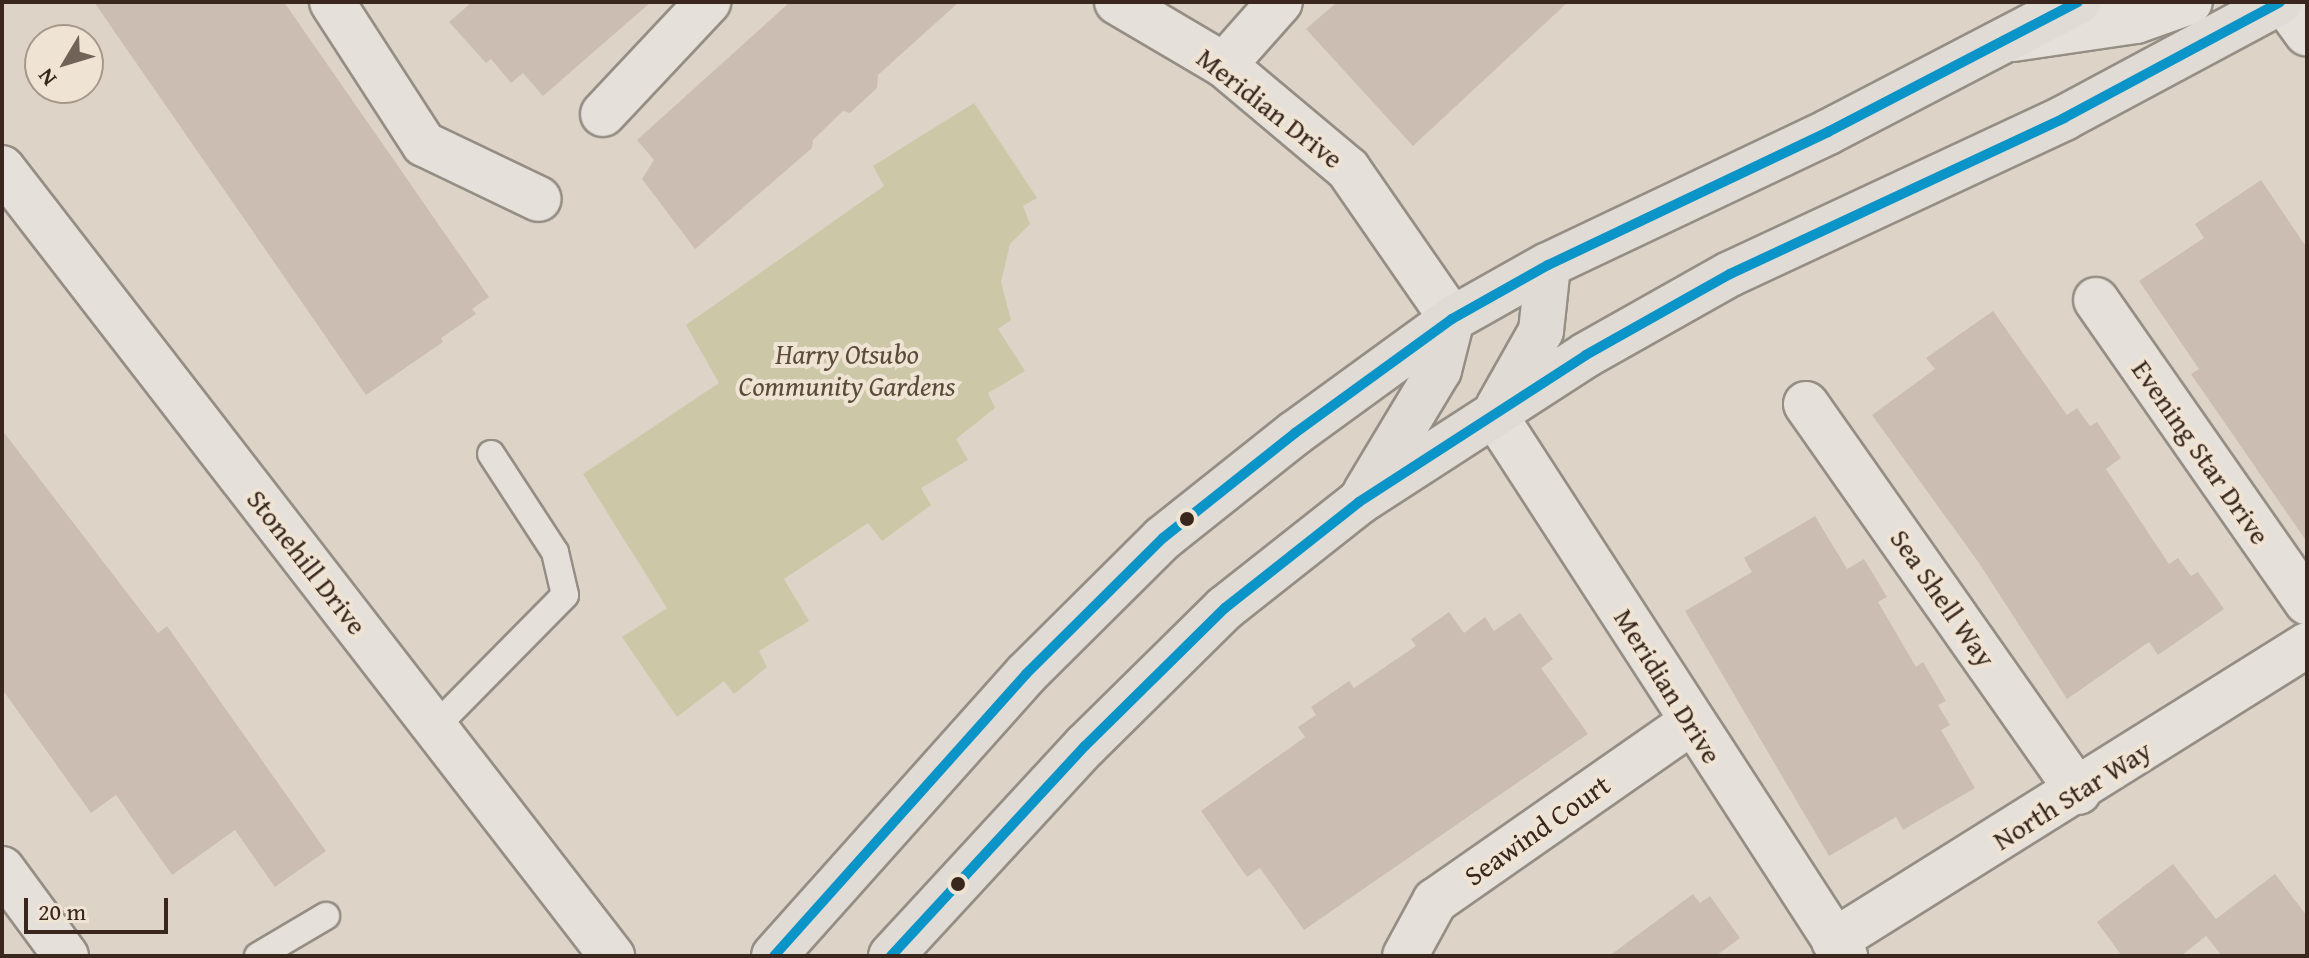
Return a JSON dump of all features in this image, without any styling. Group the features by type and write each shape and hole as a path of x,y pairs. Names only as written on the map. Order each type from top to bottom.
{"main road":[{"path":"774,956 1026,674 1163,538 1452,319 1548,265 2009,40 2078,2"},
{"path":"891,956 1085,746 1225,608 1359,502 1494,414 1730,274 2064,118 2282,2"},
{"path":"1494,414 1541,331 1548,265"},
{"path":"1359,502 1439,370 1452,319"}],"street":[{"path":"332,2 424,144 539,199"},
{"path":"603,114 708,2"},
{"name":"Meridian Drive","path":"1117,2 1224,65 1348,169 1452,319"},
{"path":"1224,65 1280,2"},
{"path":"2009,40 2136,21 2190,2"},
{"path":"2282,2 2307,34"},
{"name":"Stonehill Drive","path":"2,168 612,956"},
{"name":"Evening Star Drive","path":"2096,300 2307,603"},
{"name":"Sea Shell Way","path":"1806,404 2079,792"},
{"name":"Meridian Drive","path":"1494,414 1690,723 1840,948"},
{"name":"North Star Way","path":"1840,948 2307,645"},
{"name":"Seawind Court","path":"1405,956 1435,901 1690,723"},
{"path":"2,869 66,954"}],"lane":[{"path":"435,727 565,595 555,552 491,454"},
{"path":"258,956 326,916"}],"green space":[{"name":"Harry Otsubo Community Gardens","path":"974,103 1037,198 1023,206 1030,224 1010,244 1001,282 1011,320 998,329 1025,371 988,393 995,408 956,439 968,460 921,488 931,505 882,541 868,523 784,579 809,621 759,651 767,667 734,694 724,681 677,717 622,637 667,608 583,474 719,383 686,325 884,186 873,166"}],"building":[{"path":"94,2 284,2 489,297 472,309 476,314 441,338 443,342 366,395"},
{"path":"472,2 651,2 543,96 523,73 511,83 491,59 486,63 449,22"},
{"path":"790,2 959,2 878,75 877,88 850,113 843,111 813,140 812,148 695,249 642,179 654,160 637,140"},
{"path":"1337,2 1568,2 1413,146 1306,29"},
{"path":"2261,180 2307,248 2307,542 2191,374 2199,369 2139,281 2204,238 2195,224"},
{"path":"1993,311 2067,415 2077,408 2090,426 2097,422 2121,458 2106,469 2169,564 2178,558 2191,576 2198,572 2224,609 2158,655 2149,642 2067,699 1979,563 1872,415 1935,369 1926,358"},
{"path":"2,430 158,633 167,626 326,851 275,887 235,830 172,875 116,795 91,813 2,689"},
{"path":"1815,516 1847,569 1864,559 1887,597 1878,602 1916,667 1923,662 1946,701 1938,705 1950,725 1941,730 1975,788 1903,830 1896,817 1829,856 1685,611 1752,572 1744,558"},
{"path":"1449,612 1464,633 1485,617 1494,631 1520,613 1553,659 1541,668 1588,734 1304,930 1260,868 1247,877 1201,811 1305,737 1298,727 1316,715 1311,707 1349,681 1354,688 1416,646 1411,639"},
{"path":"2173,864 2216,919 2275,874 2307,916 2307,956 2222,956 2206,936 2181,956 2122,956 2097,922"},
{"path":"1693,894 1700,903 1710,896 1740,938 1716,956 1609,956"}],"transit line":[{"path":"774,956 1026,674 1163,538 1295,433 1452,319 1548,265 1828,132 2078,2"},
{"path":"891,956 1085,746 1225,608 1359,502 1586,355 1730,274 2064,118 2280,2"}]}
